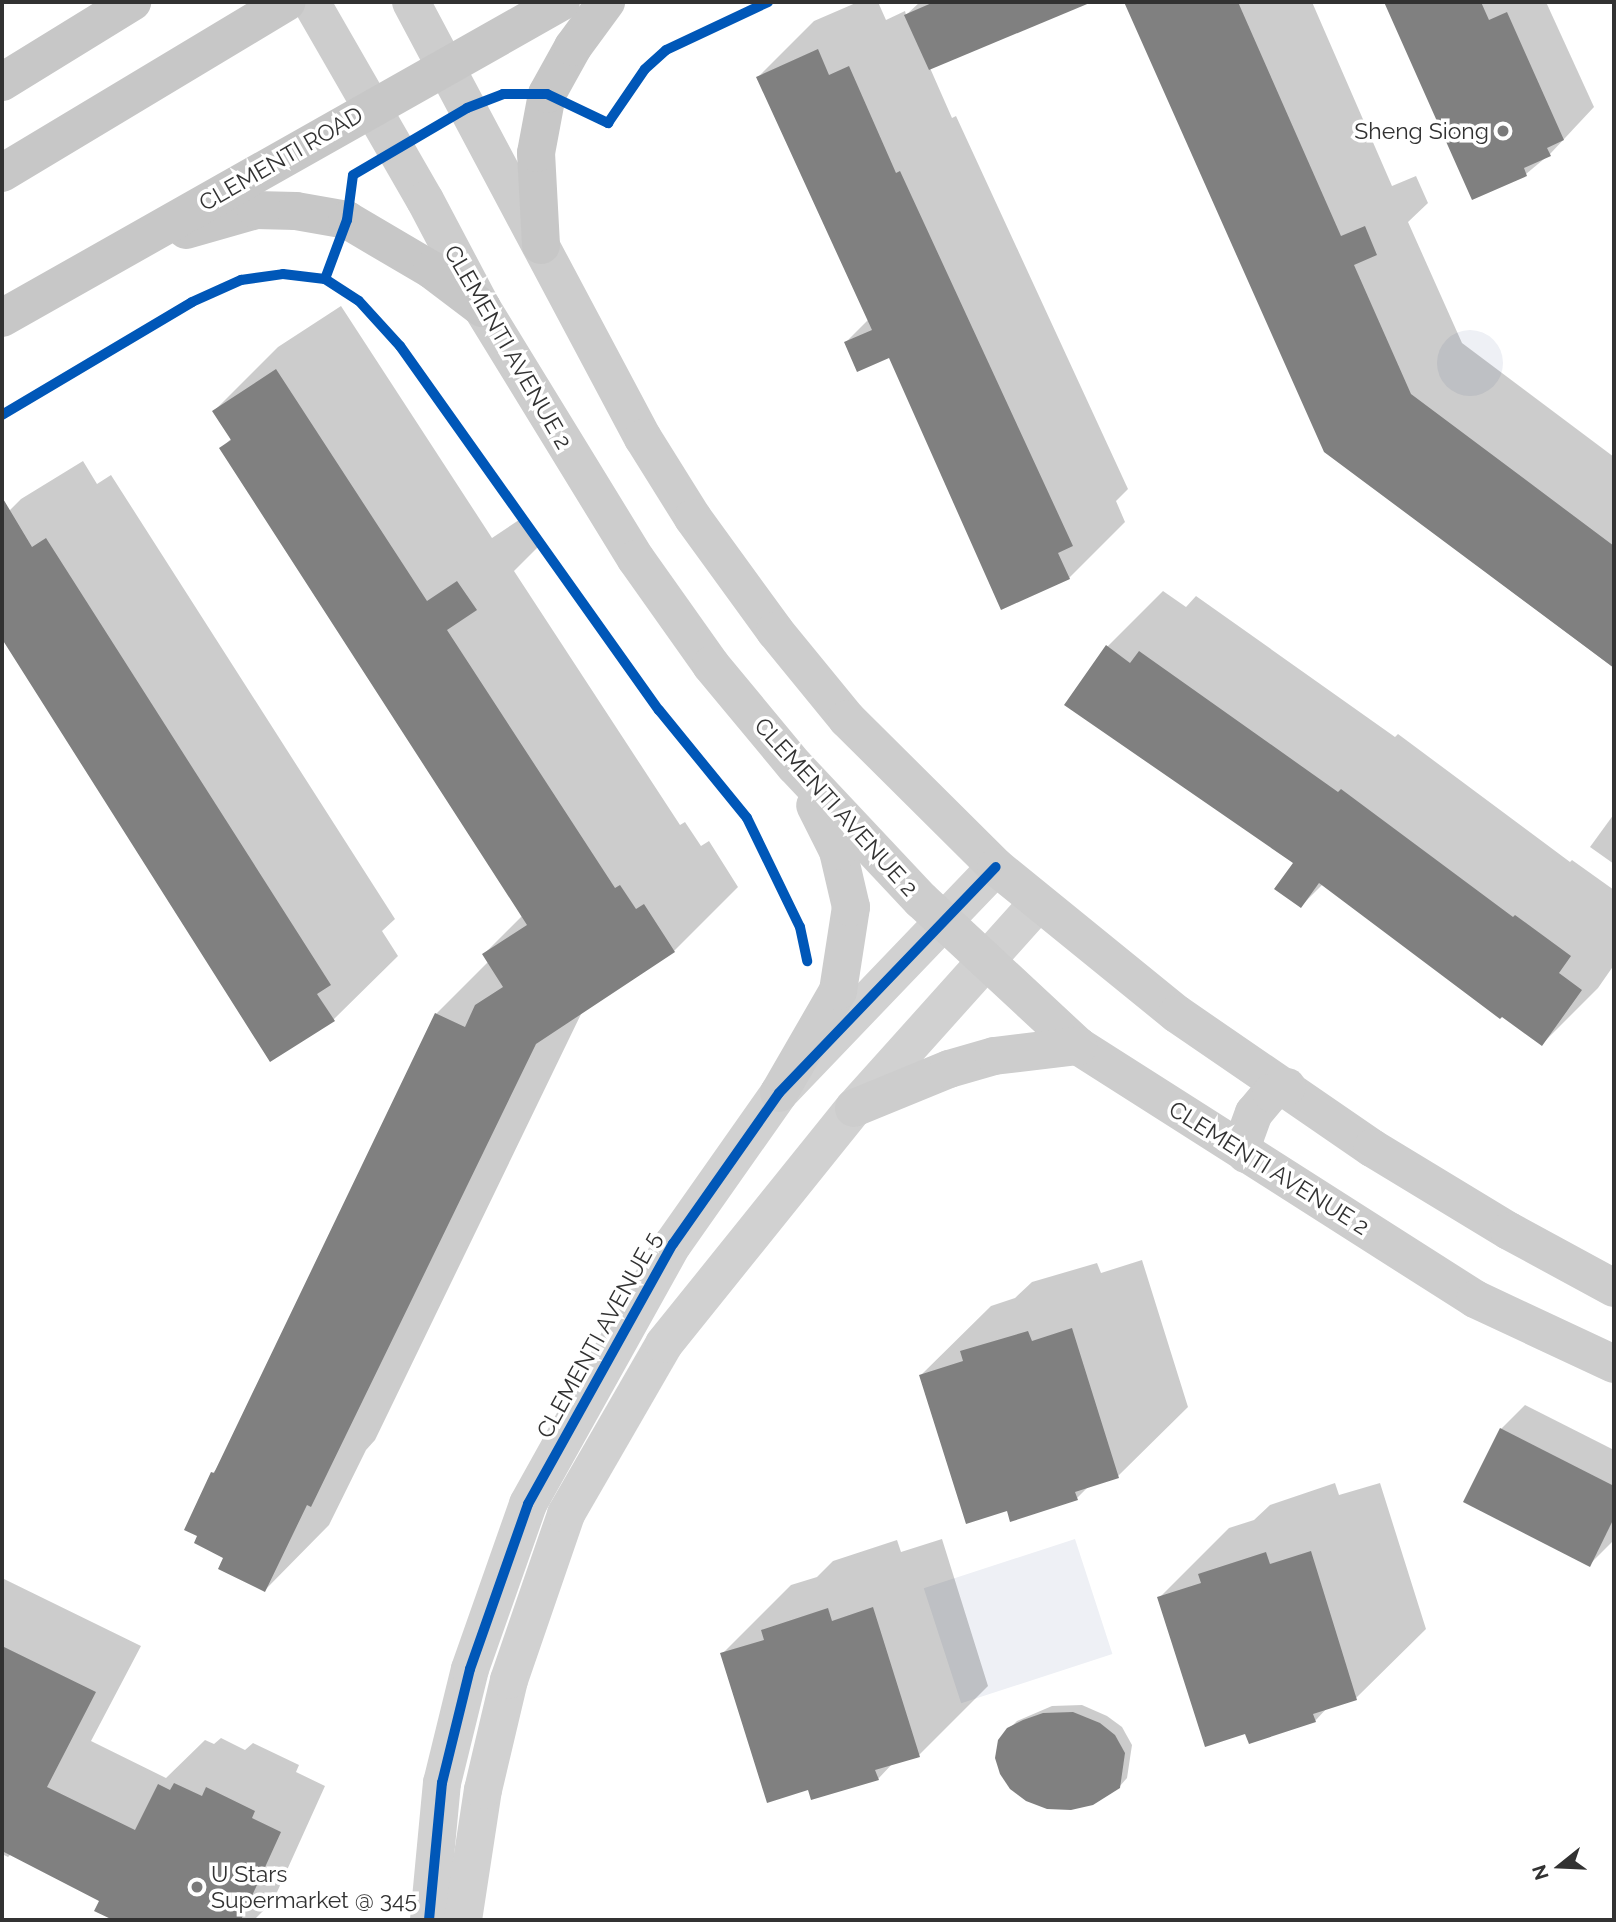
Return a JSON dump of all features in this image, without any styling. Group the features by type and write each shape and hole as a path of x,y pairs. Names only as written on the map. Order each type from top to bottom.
{"main road":[{"path":"2,82 132,2"},
{"path":"2,173 287,2"},
{"name":"CLEMENTI AVENUE 2","path":"311,2 425,200 482,308 636,559 711,665 795,766 942,921 1078,1046 1475,1299 1614,1364"},
{"path":"411,2 643,438 694,518 775,631 847,719 996,867 1177,1014 1373,1148 1614,1288"},
{"name":"CLEMENTI ROAD","path":"2,318 561,2"},
{"path":"541,246 536,153 547,94 573,47 606,2"},
{"path":"127,247 256,210 296,211 347,220 432,270 482,308"},
{"path":"779,1093 838,991 851,907 838,850 795,766"},
{"path":"854,1108 949,1069 994,1056 1078,1046"},
{"path":"1247,1154 1244,1140 1254,1113 1271,1093 1287,1087"}],"street":[{"name":"CLEMENTI AVENUE 5","path":"429,1920 445,1770 470,1669 528,1504 673,1244 779,1093 996,867"},
{"path":"463,1920 483,1790 509,1680 566,1514 664,1344 854,1108 1038,903"}],"shaded area":[{"path":"1464,330 1476,330 1488,335 1498,345 1503,363 1501,376 1488,391 1476,396 1464,396 1452,391 1442,381 1437,369 1437,357 1442,345 1452,335"},
{"path":"1075,1539 1112,1654 961,1703 924,1588"}],"building":[{"path":"934,2 1092,2 929,70 904,15"},
{"path":"1124,2 1238,2 1341,236 1365,226 1377,255 1354,265 1411,394 1614,546 1614,668 1324,452"},
{"path":"1384,2 1481,2 1489,20 1507,12 1564,140 1547,148 1551,156 1524,168 1527,176 1472,200"},
{"path":"818,49 829,75 849,66 896,173 900,171 1073,546 1058,553 1070,579 1001,610 889,358 857,372 844,342 872,330 756,77"},
{"path":"276,369 427,601 457,581 477,610 447,630 615,888 620,885 636,909 644,904 675,952 536,1044 311,1507 307,1505 265,1592 218,1569 223,1558 194,1543 197,1536 184,1530 435,1013 465,1027 475,1005 503,987 482,954 527,925 219,448 231,440 212,411"},
{"path":"2,497 32,547 46,538 331,985 317,994 335,1021 270,1062 2,639"},
{"path":"1106,645 1130,663 1139,651 1338,792 1341,789 1513,917 1515,915 1571,956 1559,973 1582,990 1542,1046 1502,1017 1500,1019 1319,883 1301,908 1274,889 1293,863 1064,705"},
{"path":"1072,1328 1119,1478 1075,1492 1078,1500 1010,1522 1007,1511 966,1524 919,1375 963,1361 960,1351 1028,1331 1032,1341"},
{"path":"1500,1428 1614,1486 1614,1518 1590,1567 1463,1502"},
{"path":"1311,1551 1357,1700 1313,1714 1316,1722 1249,1744 1245,1734 1205,1747 1157,1597 1201,1583 1198,1574 1266,1552 1270,1564"},
{"path":"873,1607 920,1757 875,1770 879,1780 811,1800 808,1790 767,1803 720,1653 764,1640 761,1630 828,1608 832,1621"},
{"path":"2,1646 96,1692 47,1787 135,1830 158,1784 170,1790 174,1783 202,1796 206,1787 255,1811 252,1818 281,1832 241,1920 113,1920 94,1911 99,1901 2,1851"},
{"path":"1073,1712 1100,1723 1115,1735 1125,1753 1120,1788 1093,1805 1071,1810 1047,1809 1026,1801 1010,1789 1000,1774 995,1758 998,1740 1007,1728 1023,1720 1043,1713"}],"cycle path":[{"path":"325,279 347,220 353,175 467,108 503,94 547,94 608,123 645,69 666,50 768,2"},
{"path":"2,415 192,302 241,280 283,274 325,279 359,301 400,346 659,710 747,818 800,927 807,961"},
{"path":"429,1920 442,1783 470,1669 528,1504 673,1244 779,1093 996,867"}],"place":[{"name":"Sheng Siong","path":"1503,131"},
{"name":"U Stars Supermarket @ 345","path":"197,1887"}]}
